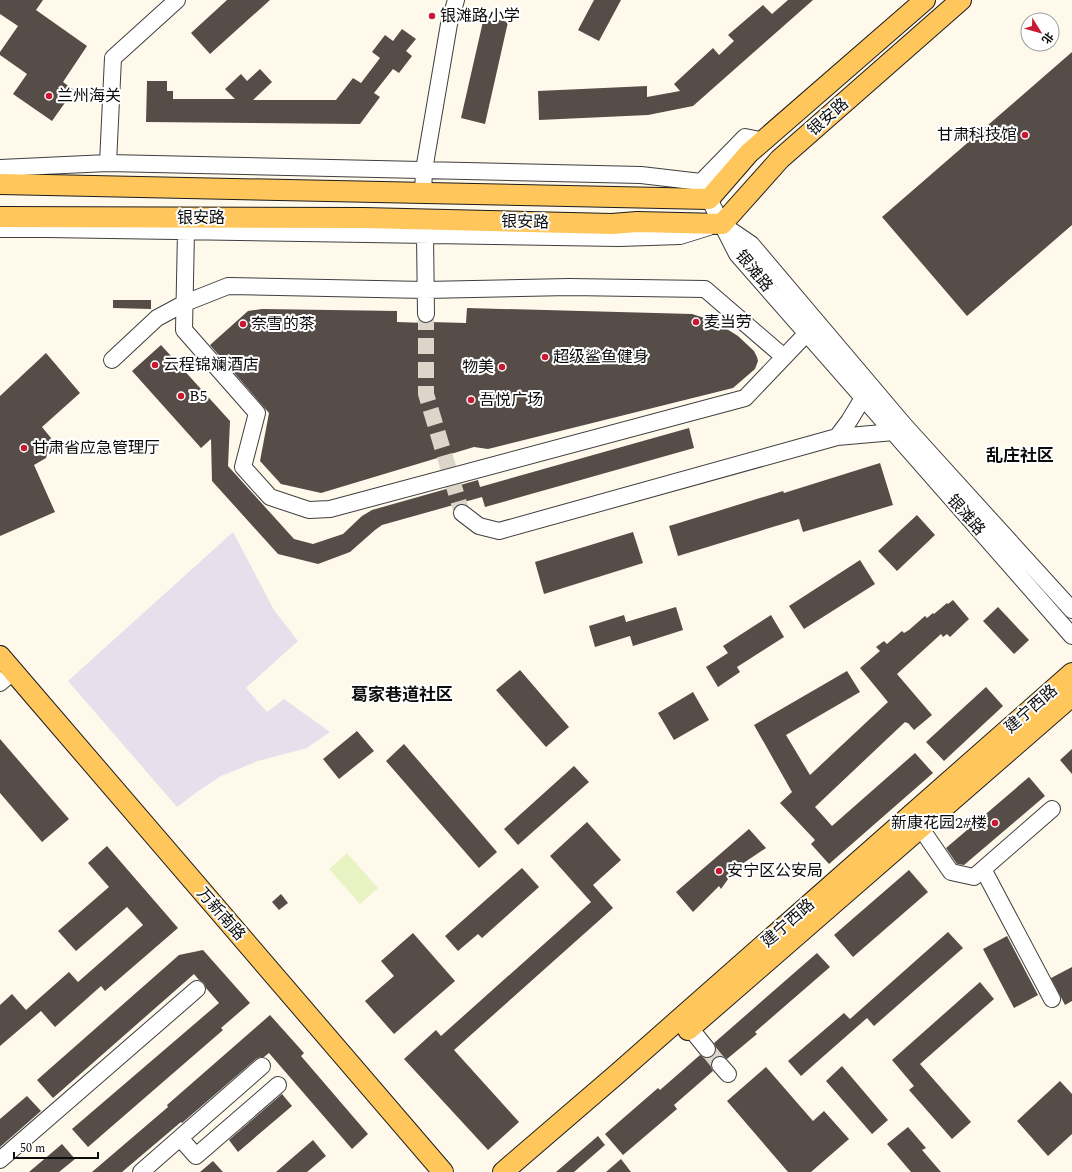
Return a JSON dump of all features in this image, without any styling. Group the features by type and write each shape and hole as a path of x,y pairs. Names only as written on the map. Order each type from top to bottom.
{"main road":[{"name":"银安路","path":"0,184 423,193 705,191 925,0"},
{"name":"银安路","path":"0,217 364,218 612,224 651,222 722,224 780,159 962,0"},
{"name":"万新南路","path":"0,656 7,677 443,1172"},
{"name":"建宁西路","path":"503,1172 617,1074 1072,673"},
{"name":"建宁西路","path":"522,1172 1072,696"}],"street":[{"path":"108,164 113,58 177,0"},
{"path":"423,193 424,170 449,24 456,0"},
{"path":"0,168 108,164 641,175 705,191 722,224 680,236 619,238 0,229"},
{"name":"银滩路","path":"722,224 737,254 1072,636"},
{"name":"银滩路","path":"722,224 751,244 905,426 1072,610"},
{"path":"186,231 184,330 257,413 243,467 270,497 309,510 330,509 745,398 807,333"},
{"path":"425,235 426,314"},
{"path":"112,360 158,318 184,303 228,286 425,290 569,287 704,289 784,357"},
{"path":"837,437 863,398"},
{"path":"462,514 479,526 499,531 837,437 894,432"},
{"path":"920,827 951,872 974,877 1052,809"},
{"path":"983,869 1052,999"},
{"path":"0,1160 197,989"},
{"path":"690,1028 707,1049"},
{"path":"141,1172 262,1066"},
{"path":"180,1138 196,1156 278,1085"}],"shaded area":[{"path":"233,532 274,610 298,641 246,688 267,712 284,699 330,732 307,748 258,761 221,776 177,807 68,681"}],"green space":[{"path":"347,853 378,888 360,904 329,869"}],"building":[{"path":"0,0 43,0 36,10 87,46 63,82 74,90 52,121 13,94 27,74 0,55 0,52 18,26 0,14"},
{"path":"227,0 270,0 210,54 191,33"},
{"path":"594,0 621,0 599,41 578,30"},
{"path":"788,0 813,0 693,106 648,115 539,120 538,91 647,86 647,97 680,91 674,84 713,48 719,55 734,41 728,35 763,5 772,14"},
{"path":"484,17 508,22 485,124 461,118"},
{"path":"402,29 416,39 406,51 412,56 399,73 393,69 374,93 380,97 360,124 146,122 147,81 167,81 167,91 173,91 173,99 235,99 225,89 241,74 247,81 260,69 272,82 253,100 336,100 353,78 361,83 380,58 372,52 385,35 393,41"},
{"name":"甘肃科技馆","path":"1072,52 1072,225 967,316 882,217"},
{"path":"113,300 151,300 151,309 113,308"},
{"name":"吾悦广场","path":"467,308 692,314 714,321 738,336 754,351 758,361 755,369 733,388 488,449 474,447 321,493 281,484 260,461 269,413 210,345 248,311 262,309 397,311 397,322 466,323"},
{"path":"161,345 230,421 228,466 294,539 313,544 343,534 362,516 372,510 478,480 480,487 689,428 694,448 485,507 482,497 382,525 350,552 318,564 278,554 212,481 211,439 201,448 132,371"},
{"name":"甘肃省应急管理厅","path":"46,353 80,393 42,427 51,438 46,458 34,465 55,512 0,536 0,396"},
{"path":"880,463 893,505 803,532 799,519 678,556 669,526 783,491 784,493"},
{"path":"917,515 935,535 897,571 878,551"},
{"path":"633,532 643,563 544,594 535,562"},
{"path":"860,560 875,584 804,629 789,606"},
{"path":"953,600 969,619 950,637 947,634 943,637 941,634 897,674 932,715 914,730 908,723 905,722 815,807 832,826 915,753 933,773 829,864 811,844 815,840 780,803 792,792 754,725 847,671 860,692 786,735 810,775 888,702 860,668 880,651 876,647 884,641 887,644 902,631 904,633 909,630 925,616 927,618 933,613 934,614"},
{"path":"676,607 683,630 633,646 630,636 595,647 589,626 624,615 626,622"},
{"path":"998,607 1029,640 1014,654 983,621"},
{"path":"771,615 784,637 737,667 740,672 718,687 706,667 728,653 723,646"},
{"path":"520,670 569,727 546,747 496,690"},
{"path":"986,687 1003,706 944,761 926,742"},
{"path":"693,692 709,720 674,740 658,713"},
{"path":"357,731 374,751 339,779 323,759"},
{"path":"0,739 69,819 42,842 0,793"},
{"path":"404,744 497,852 479,868 386,761"},
{"path":"1072,749 1072,774 1060,760"},
{"path":"574,766 589,782 518,845 504,829"},
{"name":"新康花园2#楼","path":"1029,777 1045,796 964,865 957,864 946,848"},
{"path":"587,822 621,860 593,885 613,908 454,1050 519,1122 488,1150 404,1059 436,1030 441,1036 591,902 550,856"},
{"name":"安宁区公安局","path":"749,829 766,848 742,864 745,867 731,875 721,889 719,886 693,912 676,892"},
{"path":"107,846 178,928 105,991 101,986 55,1027 41,1011 0,1046 0,1005 12,994 26,1010 69,972 78,982 143,925 127,907 76,951 58,931 109,887 88,863"},
{"path":"522,868 539,887 482,938 478,934 458,951 445,936"},
{"path":"909,870 928,892 853,957 834,935"},
{"path":"281,894 288,903 279,910 272,902"},
{"path":"948,932 963,948 874,1026 867,1018 801,1076 788,1061 844,1013 850,1019"},
{"path":"413,933 455,981 394,1034 365,1001 394,976 381,961"},
{"path":"1007,936 1038,995 1014,1008 983,949"},
{"path":"203,950 250,1003 221,1028 223,1030 88,1147 72,1129 219,1003 206,988 204,983 194,974 53,1098 37,1080 179,955"},
{"path":"817,953 830,967 755,1032 757,1034 727,1059 723,1056 713,1058 711,1067 713,1071 674,1105 677,1109 623,1155 605,1134 658,1088 660,1090 700,1055 704,1058 713,1056 716,1052 714,1043"},
{"path":"1072,967 1072,1001 1065,1005 1051,978"},
{"path":"980,982 994,999 920,1064 971,1122 952,1139 909,1090 914,1086 892,1060"},
{"path":"270,1015 304,1053 301,1056 368,1134 352,1149 269,1053 264,1057 256,1059 182,1123 181,1122 122,1172 92,1172 168,1107 167,1105"},
{"path":"842,1066 888,1120 872,1134 826,1081"},
{"path":"766,1067 813,1121 824,1111 849,1139 811,1172 788,1172 727,1101"},
{"path":"1060,1081 1072,1094 1072,1134 1048,1156 1017,1121"},
{"path":"282,1094 292,1106 238,1152 229,1140"},
{"path":"27,1096 41,1111 0,1147 0,1119"},
{"path":"908,1127 926,1148 922,1150 941,1172 911,1172 887,1144"},
{"path":"598,1136 605,1145 574,1172 556,1172"},
{"path":"313,1140 326,1156 307,1172 276,1172"},
{"path":"62,1144 75,1159 59,1172 29,1172"},
{"path":"621,1159 631,1172 606,1172"},
{"path":"213,1161 223,1172 200,1172"}],"tunnel":[{"path":"426,314 426,394 462,513"},
{"path":"707,1049 720,1065"}],"place":[{"name":"银滩路小学","path":"432,16"},
{"name":"兰州海关","path":"49,96"},
{"name":"甘肃科技馆","path":"1025,135"},
{"name":"麦当劳","path":"696,322"},
{"name":"奈雪的茶","path":"243,324"},
{"name":"超级鲨鱼健身","path":"545,357"},
{"name":"云程锦斓酒店","path":"155,365"},
{"name":"物美","path":"502,367"},
{"name":"B5","path":"181,396"},
{"name":"吾悦广场","path":"471,400"},
{"name":"甘肃省应急管理厅","path":"24,448"},
{"name":"新康花园2#楼","path":"995,823"},
{"name":"安宁区公安局","path":"719,871"}],"district":[{"name":"乱庄社区","path":"1020,456"},
{"name":"葛家巷道社区","path":"402,695"}]}
